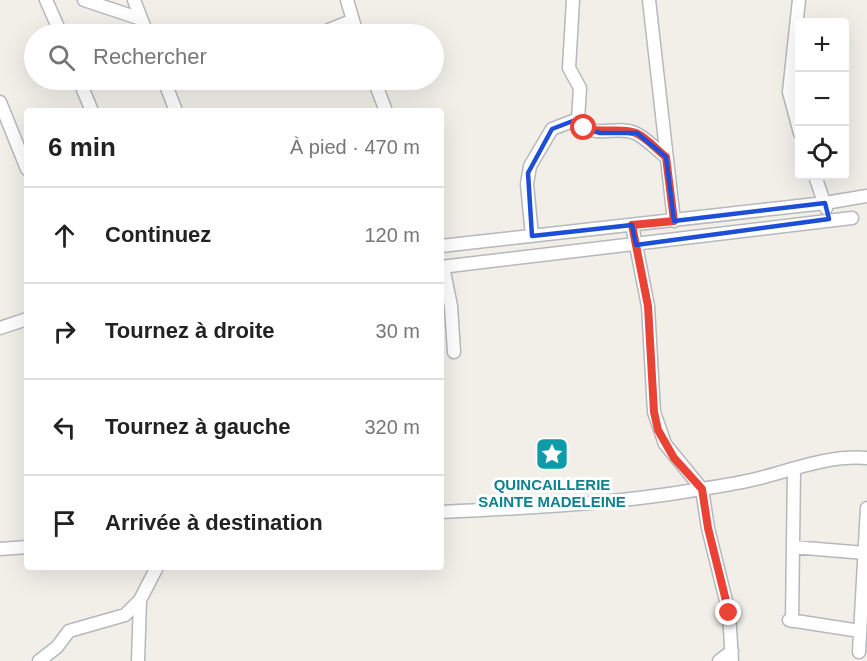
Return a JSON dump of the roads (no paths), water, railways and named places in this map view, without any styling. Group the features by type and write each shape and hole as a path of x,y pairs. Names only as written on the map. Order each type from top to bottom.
{"street":[{"path":"46,0 57,24"},
{"path":"84,0 141,19"},
{"path":"134,0 143,24"},
{"path":"347,0 352,24"},
{"path":"573,0 569,68 580,88 578,119 584,128 600,133 622,130 637,134 666,157"},
{"path":"649,0 674,221"},
{"path":"798,0 789,92 798,126"},
{"path":"344,24 351,21"},
{"path":"83,90 91,108"},
{"path":"168,90 175,108"},
{"path":"378,90 385,108"},
{"path":"0,102 3,120 24,163"},
{"path":"531,236 527,184 530,166 552,129 578,119"},
{"path":"816,180 829,219"},
{"path":"444,246 825,203 867,195"},
{"path":"444,267 852,218"},
{"path":"632,225 648,306 654,412 658,430 674,458 702,489 708,528 729,613 732,656 719,661"},
{"path":"444,276 451,306 454,352"},
{"path":"1,324 24,320"},
{"path":"444,512 570,506 702,489 842,457 867,458"},
{"path":"794,469 791,621 860,631"},
{"path":"859,652 867,508"},
{"path":"0,549 24,547"},
{"path":"793,547 864,553"},
{"path":"138,661 140,600 155,570"},
{"path":"39,661 57,647 69,631 125,615 140,600"}],"place":[{"name":"QUINCAILLERIE SAINTE MADELEINE","path":"552,454"}]}
